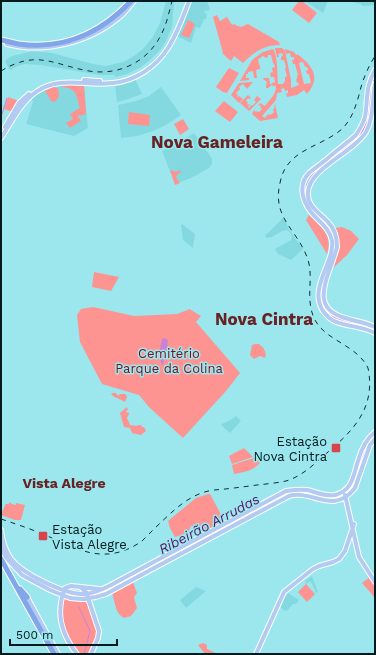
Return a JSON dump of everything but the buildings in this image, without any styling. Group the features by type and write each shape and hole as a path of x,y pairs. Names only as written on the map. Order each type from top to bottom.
{"highway":[{"path":"1,40 18,42 56,41 76,36 94,28 120,9 127,1"},
{"path":"1,40 36,46 52,45 77,38 110,21 131,1"},
{"path":"1,559 54,654"},
{"path":"1,566 50,654"},
{"path":"13,581 27,597"}],"main road":[{"path":"1,40 17,46 36,48 52,47 79,40 97,33 122,14 134,1"},
{"path":"1,133 21,101 34,90 42,86 68,79 116,81 135,74 150,65 163,51 170,40 188,1"},
{"path":"1,138 25,101 37,91 60,82 106,84 120,82 136,76 150,68 169,47 188,1"},
{"path":"375,70 369,82 364,118 361,127 356,135 308,174 302,189 302,194 307,201 333,228 337,241 337,247 323,294 327,307 332,313 375,327"},
{"path":"375,84 371,118 365,133 357,142 313,178 309,186 307,201 311,212 328,230 332,243 332,250 320,284 319,301 322,308 334,321 375,333"},
{"path":"375,432 365,444 358,460 352,482 346,493 359,558 375,582"},
{"path":"1,530 3,542 8,554 15,564 21,569 63,592 70,598 88,596 140,573 289,496 307,496 324,501 337,500 356,486 370,445 375,439"},
{"path":"346,523 352,524"},
{"path":"255,654 284,592 313,569 333,562 342,556 347,546 352,524"},
{"path":"352,524 362,557 375,578"},
{"path":"1,545 5,556 22,575 57,593 63,592"},
{"path":"88,596 96,598 106,594 140,573"},
{"path":"77,654 67,641 62,626 60,601 63,592 70,586 104,589"},
{"path":"80,587 85,590 88,596 99,634 91,654"},
{"path":"57,593 60,601"},
{"path":"27,597 58,654"},
{"path":"91,609 96,598"}],"shaded area":[{"path":"166,1 174,1 172,27 166,41 161,49 150,60 141,67 127,74 115,77 115,75 100,75 41,65 25,64 10,70 5,62 12,56 31,51 52,53 106,66 123,62 142,50 153,37 160,23"},
{"path":"192,1 207,1 210,10 204,11 205,14 207,13 206,19 204,19 200,28 196,27 191,43 177,36"},
{"path":"305,1 328,1 323,13"},
{"path":"354,1 375,1 375,5 362,6"},
{"path":"135,79 142,94 117,102 115,85"},
{"path":"64,84 84,86 88,128 74,136 26,124 33,102 31,98 35,94 44,90"},
{"path":"161,87 181,115 166,125 153,131 137,136 121,138 118,105 149,96"},
{"path":"194,133 211,157 212,164 209,168 191,178 175,184 162,151"},
{"path":"283,218 289,230 303,249 291,260 278,254 275,249 291,240 291,234 287,230 282,231 272,237 266,238 265,234 267,234"},
{"path":"182,224 195,234 193,248 183,240"},
{"path":"163,338 167,339 168,341 168,355 166,360 162,356 164,362 162,365 160,351"},
{"path":"236,416 241,421 230,433 221,425"},
{"path":"312,576 318,592 316,593 311,582 310,581 306,584 305,581"},
{"path":"196,587 206,591 186,608 180,600"},
{"path":"288,593 299,600 296,604 293,604 287,611 285,611 279,606"}],"green space":[{"path":"299,1 302,1 317,13 309,23 292,10"},
{"path":"217,15 220,21 227,17 232,25 234,24 241,27 248,24 279,42 280,45 264,48 243,63 234,56 231,61 223,54 213,17"},
{"path":"188,20 195,24 189,38 181,35"},
{"path":"275,48 282,48 285,51 291,80 291,88 299,85 296,79 298,75 295,64 293,64 292,60 294,60 294,57 291,57 290,53 286,54 285,49 294,52 296,55 297,54 311,67 314,82 307,94 304,90 297,95 287,97 286,94 288,93 288,90 285,91 284,88 281,89 282,92 277,93 276,100 262,116 265,118 268,114 272,114 274,112 273,110 275,104 278,118 260,121 252,114 254,110 259,112 262,109 260,105 258,106 260,103 265,106 276,89 276,86 274,87 272,85 266,88 267,82 263,79 269,78 271,85 275,82 274,77 271,77 270,73 273,72 272,68 275,67 271,55 258,59 260,69 256,70 257,78 254,78 253,71 246,74 246,78 249,78 249,80 240,81 253,59 263,52 273,49 277,61 278,84 283,84 285,77 287,76 285,69 286,67 284,60 281,60 281,57 283,56 282,53 278,54 279,57 277,57","holes":["303,62 305,67 307,67 308,70 306,71 307,74 309,74 311,83 304,84 299,63"]},
{"path":"229,68 239,73 227,93 216,87"},
{"path":"253,82 247,89 243,84 239,87 240,89 236,93 238,95 237,96 243,99 239,103 231,95 239,83"},
{"path":"64,84 84,86 86,114 78,116 81,121 70,128 66,123 73,119 70,114 80,108 75,93 71,89 62,87"},
{"path":"55,86 55,88 58,88 59,96 56,101 52,102 45,91"},
{"path":"248,95 251,98 248,98 246,101 248,105 250,104 248,107 249,108 256,102 254,100 257,96 261,99 249,111 240,103"},
{"path":"8,97 19,101 13,112 4,109"},
{"path":"224,101 238,112 230,122 215,111"},
{"path":"129,112 150,115 149,126 128,124"},
{"path":"183,119 189,129 180,135 174,124"},
{"path":"170,170 175,172 180,170 181,172 176,177 180,183 175,185"},
{"path":"309,215 322,228 327,236 329,241 327,254 306,220"},
{"path":"342,227 351,231 359,239 347,255 333,268 338,244 335,228"},
{"path":"94,272 119,277 111,291 92,287"},
{"name":"Cemitério Parque da Colina","path":"93,307 134,316 177,314 190,309 201,316 196,322 240,373 226,391 183,438 149,407 139,395 102,384 80,342 77,315 81,309"},
{"path":"259,344 264,349 266,354 265,358 260,356 254,359 250,355 252,345"},
{"path":"116,393 118,396 120,394 125,394 127,398 125,402 113,396 111,394"},
{"path":"127,407 128,410 126,412 129,414 127,418 130,425 141,425 146,431 141,435 132,433 130,428 124,427 120,413"},
{"path":"244,448 253,457 232,464 229,456"},
{"path":"254,458 260,463 257,466 248,471 234,474 232,465"},
{"path":"210,494 225,522 204,533 198,527 191,526 187,532 175,537 168,521 196,498"},
{"path":"9,502 16,505 16,503 25,505 21,520 15,520 1,515 5,505 9,504"},
{"path":"370,577 375,585 375,598 362,583"},
{"path":"133,582 137,593 134,597 137,608 131,616 124,618 117,610 112,593"},
{"path":"306,584 315,594 307,602 298,592"},
{"path":"63,598 72,601 87,601 96,629 95,639 89,654 80,654 67,635 63,621"},
{"path":"203,643 207,645 207,649 218,654 205,654 198,645"}],"waterway":[{"name":"Ribeirão Arrudas","path":"309,205 306,196 306,188 313,176 356,139 363,130 368,118 372,86 375,76"},
{"path":"1,117 7,98"},
{"name":"Ribeirão Arrudas","path":"313,211 332,232 334,250"},
{"name":"Ribeirão Arrudas","path":"327,270 321,292 323,306 327,312 341,320 375,330"},
{"name":"Ribeirão Arrudas","path":"56,589 68,594 79,596 102,592 288,494 301,492 327,498 337,497 345,493 356,478 369,441"},
{"path":"79,607 90,631 84,654"}],"railway":[{"path":"1,71 14,64 35,60 45,60 89,71 101,72 122,69 141,59 156,43 162,33 172,1"},
{"path":"1,519 87,552 102,554 118,552 133,547 142,541 174,510 196,495 214,490 283,482 298,476 338,444 354,426 366,406 369,394 370,382 368,368 357,354 326,333 315,320 310,304 310,272 307,257 282,214 278,195 283,172 289,163 305,150 342,129 351,117 366,74 375,56"}],"place":[{"name":"Estação Nova Cintra","path":"336,448"},
{"name":"Estação Vista Alegre","path":"43,536"}],"district":[{"name":"Nova Gameleira","path":"217,142"},
{"name":"Nova Cintra","path":"264,319"},
{"name":"Vista Alegre","path":"64,483"}]}
